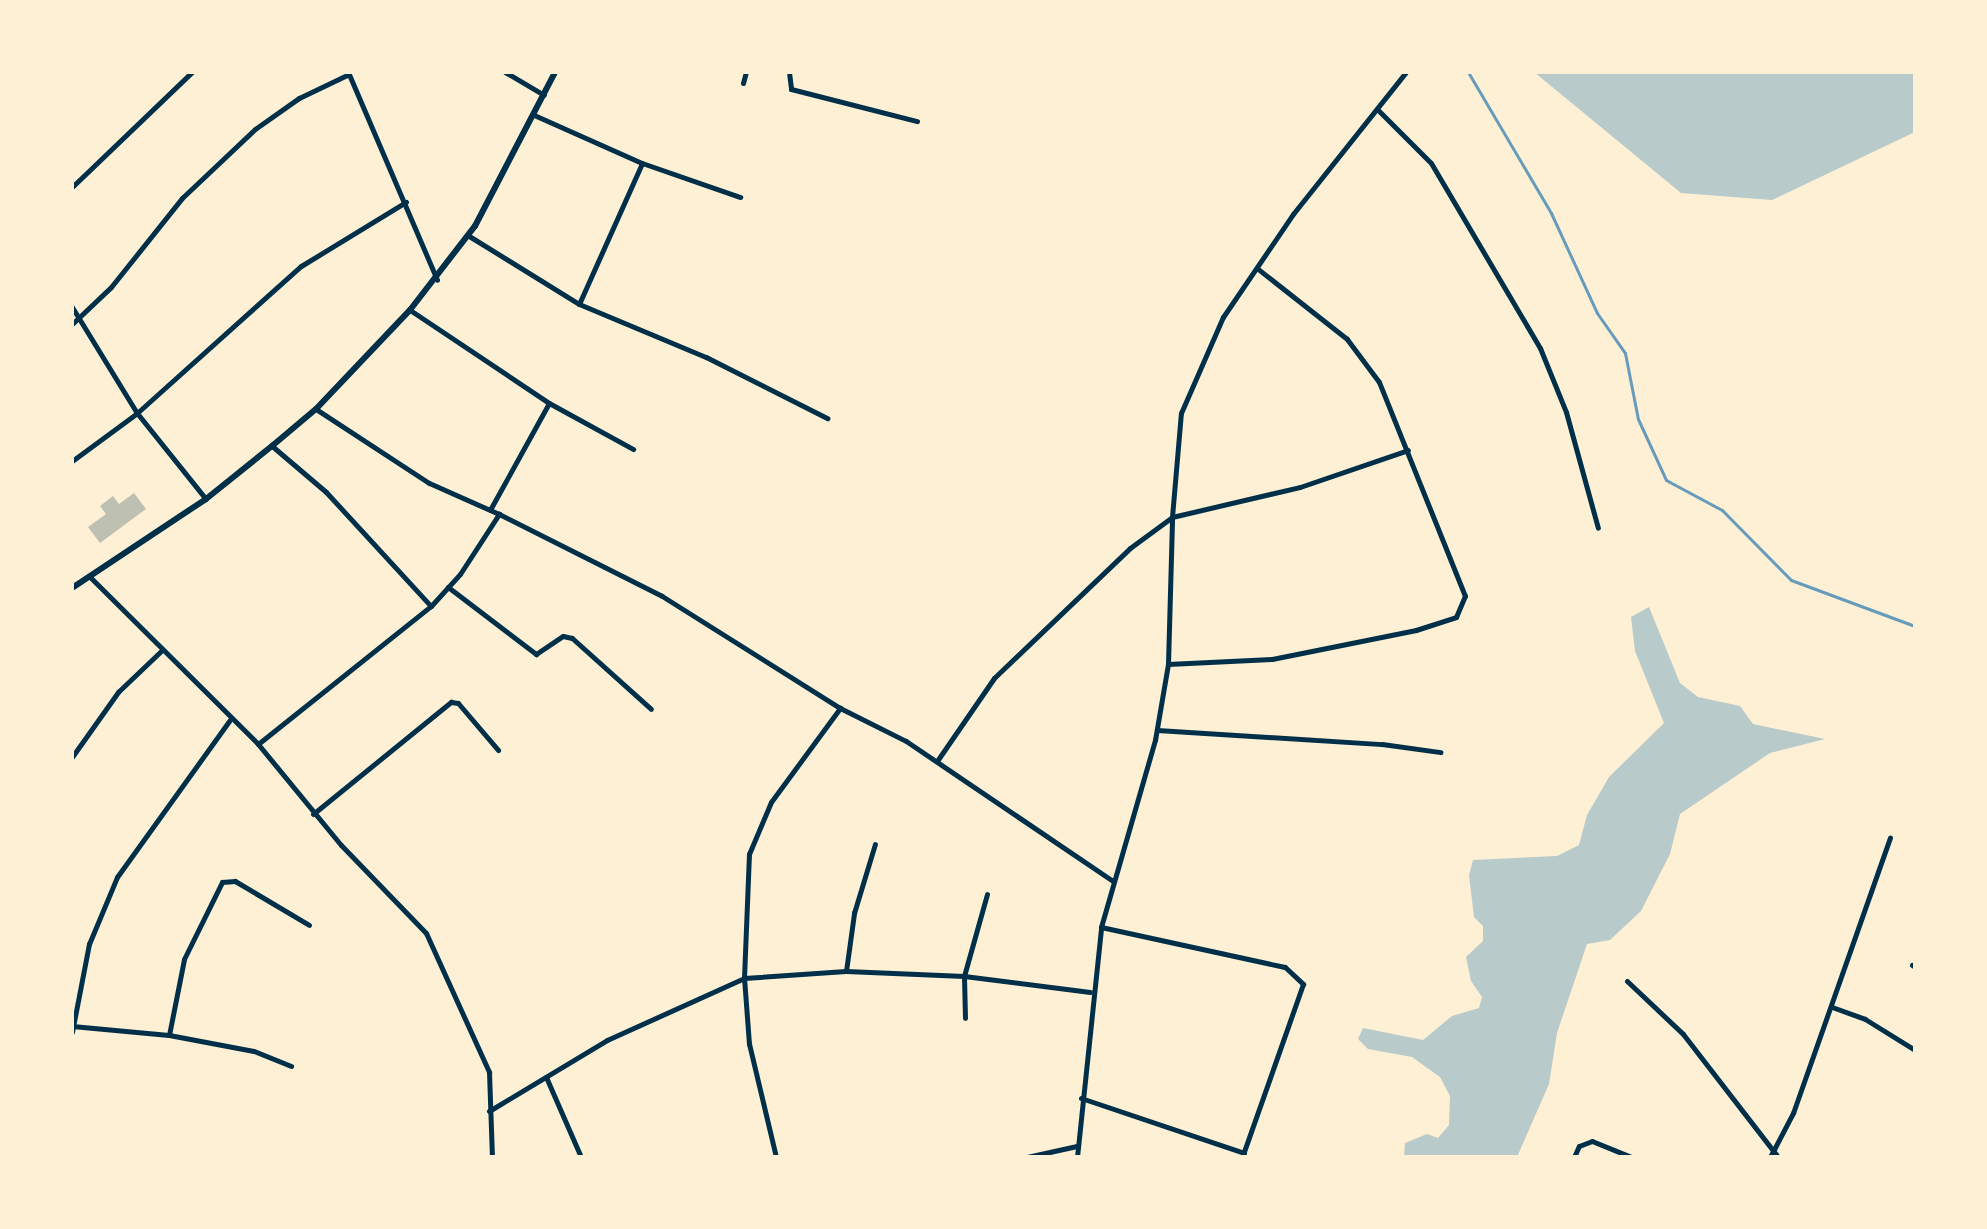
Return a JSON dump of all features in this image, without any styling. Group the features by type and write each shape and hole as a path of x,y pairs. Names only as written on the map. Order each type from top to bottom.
{"street":[{"path":"72,187 192,72"},
{"path":"505,72 544,95"},
{"path":"72,588 206,499 272,446 316,409 410,310 437,280 469,236 555,72"},
{"path":"743,83 746,72"},
{"path":"789,72 791,89 917,121"},
{"path":"1077,1157 1090,992 1101,927 1111,880 1157,730 1168,664 1172,517 1181,413 1193,377 1223,317 1293,214 1406,72"},
{"path":"72,324 182,198 245,139 299,98 348,73 437,280"},
{"path":"1377,109 1431,163 1533,336 1566,412 1598,528"},
{"path":"534,115 642,163 740,197"},
{"path":"579,304 642,163"},
{"path":"72,461 137,413 301,266 406,202"},
{"path":"469,236 579,304 706,357 827,418"},
{"path":"1168,664 1272,659 1456,617 1465,596 1379,382 1347,339 1258,269"},
{"path":"72,307 137,413 206,499"},
{"path":"410,310 549,403 633,449"},
{"path":"490,510 549,403"},
{"path":"316,409 429,483 499,514 662,596 840,708 937,761 1111,880"},
{"path":"272,446 326,492 431,606"},
{"path":"937,761 994,678 1130,548 1172,517 1300,487 1408,450"},
{"path":"258,744 431,606 499,514"},
{"path":"89,576 230,720 258,744 313,814 426,933 489,1072 492,1157"},
{"path":"448,587 536,654 563,636 572,638 651,709"},
{"path":"72,757 118,692 161,651"},
{"path":"313,814 451,702 458,703 498,750"},
{"path":"776,1157 749,1044 744,978 747,872 759,824 799,757 840,708"},
{"path":"72,1032 89,944 117,877 230,720"},
{"path":"1157,730 1382,744 1440,752"},
{"path":"1774,1155 1832,1007 1890,838"},
{"path":"846,971 854,913 875,844"},
{"path":"169,1035 187,949 222,882 235,881 309,925"},
{"path":"965,1018 964,976 987,894"},
{"path":"1081,1098 1243,1155 1303,984 1296,972 1101,927"},
{"path":"488,1111 607,1040 744,978 846,971 964,976 1090,992"},
{"path":"1627,981 1683,1034 1774,1155"},
{"path":"1832,1007 1865,1019 1915,1050"},
{"path":"72,1026 169,1035 254,1051 291,1066"},
{"path":"546,1077 581,1157"},
{"path":"1574,1157 1579,1146 1592,1141 1631,1157"},
{"path":"1027,1157 1077,1146"}],"shaded area":[{"path":"1534,72 1915,72 1915,132 1772,200 1681,193"},
{"path":"1649,607 1680,683 1698,697 1740,706 1753,724 1825,739 1770,753 1680,814 1670,854 1641,911 1610,940 1587,944 1557,1033 1549,1084 1517,1157 1404,1157 1405,1143 1427,1134 1438,1138 1449,1125 1450,1096 1440,1077 1412,1057 1368,1049 1358,1039 1363,1028 1423,1040 1452,1016 1479,1008 1482,997 1471,981 1466,957 1483,941 1483,926 1474,917 1469,875 1473,860 1557,856 1579,845 1587,815 1609,777 1664,723 1635,651 1631,617"}],"building":[{"path":"134,493 146,509 100,543 88,527 106,514 100,506 113,496 119,504"}],"waterway":[{"path":"1468,72 1551,213 1597,313 1625,353 1638,419 1666,480 1722,510 1791,580 1915,626"}]}
